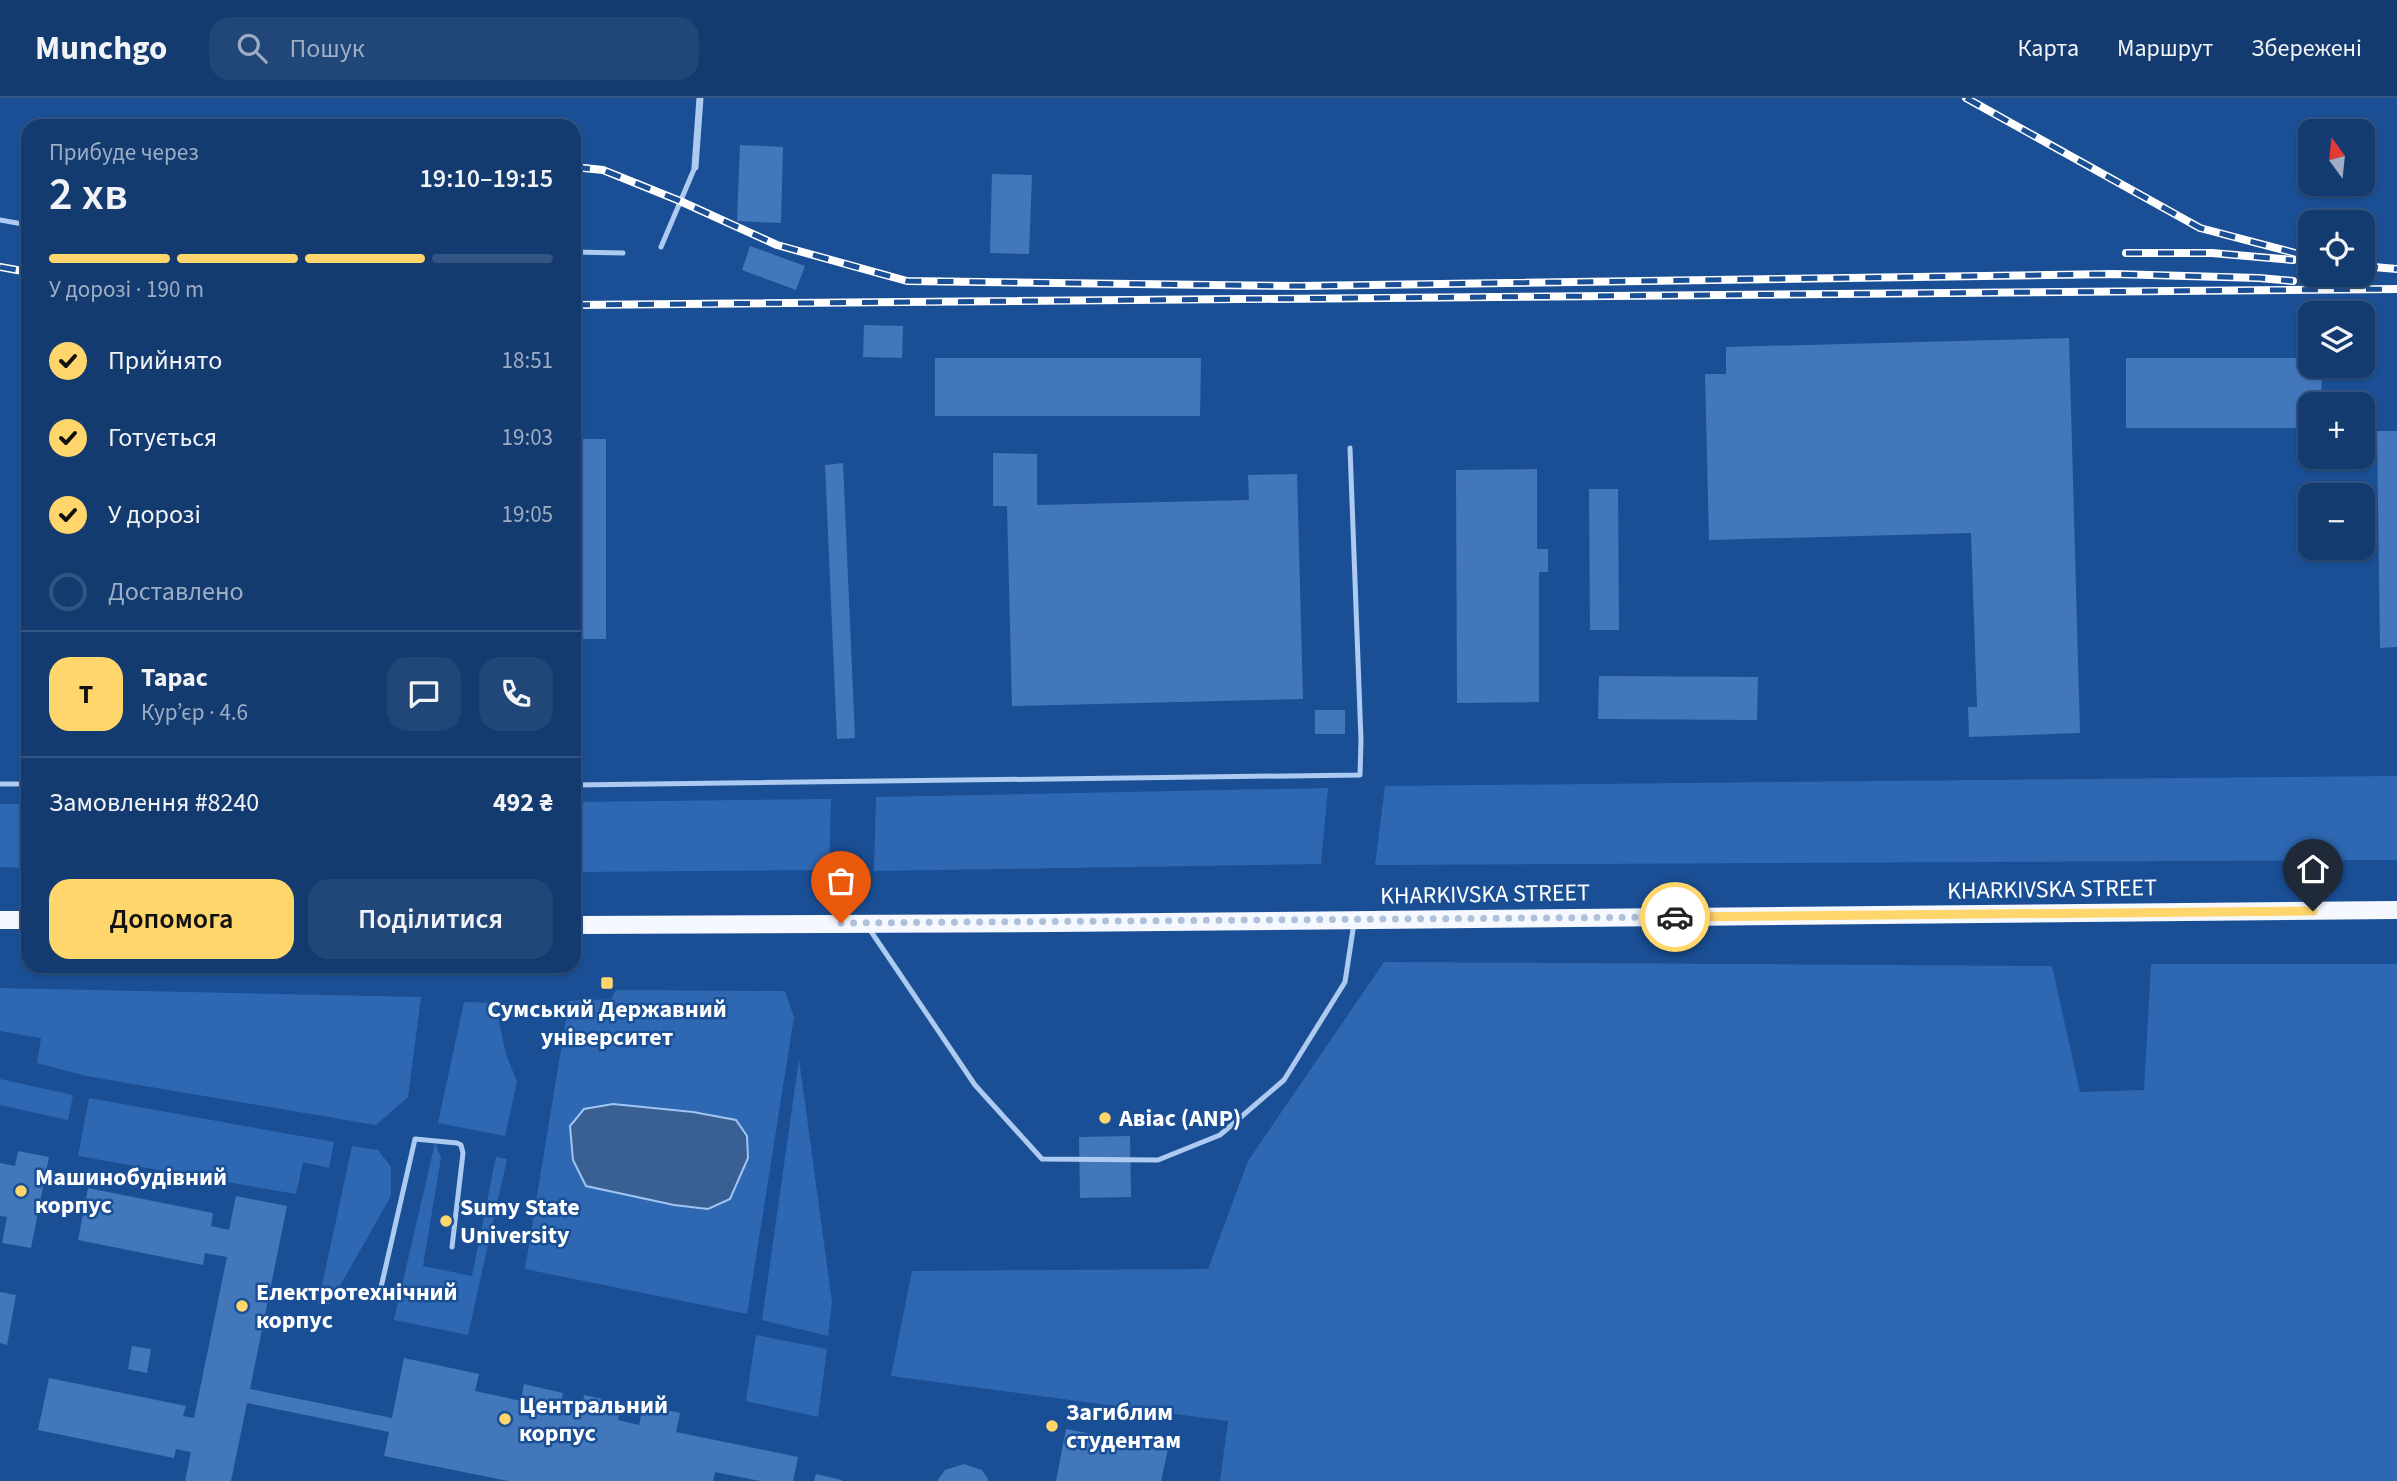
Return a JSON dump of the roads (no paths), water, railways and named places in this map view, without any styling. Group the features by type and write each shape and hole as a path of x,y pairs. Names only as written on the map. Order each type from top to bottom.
{"main road":[{"name":"KHARKIVSKA STREET","path":"581,925 2397,910"},
{"path":"0,920 21,920"}],"street":[{"path":"695,167 701,98"}],"lane":[{"path":"662,247 695,167"},
{"path":"0,220 21,224"},
{"path":"581,252 623,253"},
{"path":"581,785 1360,775 1350,448"},
{"path":"0,784 21,784"},
{"path":"866,923 975,1085 1042,1159 1158,1160 1220,1135 1284,1080 1345,982 1354,920"},
{"path":"379,1296 415,1139 457,1143 461,1146 463,1153 452,1247"}],"railway":[{"path":"1966,98 2200,228 2298,254"},
{"path":"581,168 603,170 777,245 907,281 1299,286 2114,274 2293,281"},
{"path":"2126,253 2212,253 2293,260"},
{"path":"0,267 21,271"},
{"path":"2375,267 2397,269"},
{"path":"581,305 2397,289"}],"place":[{"name":"Сумський Державний університет","path":"607,983"},
{"name":"Авіас (ANP)","path":"1105,1118"},
{"name":"Машинобудівний корпус","path":"21,1191"},
{"name":"Sumy State University","path":"446,1221"},
{"name":"Електротехнічний корпус","path":"242,1306"},
{"name":"Центральний корпус","path":"505,1419"},
{"name":"Загиблим студентам","path":"1052,1426"}]}
